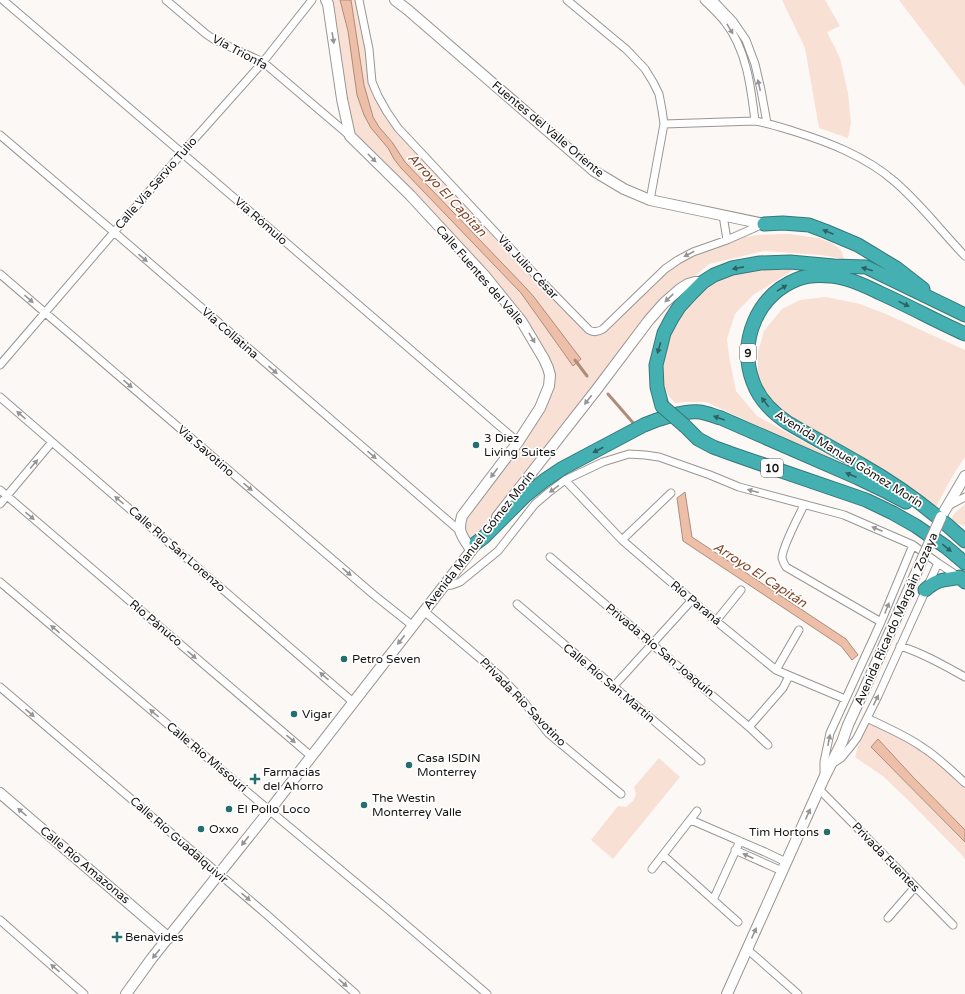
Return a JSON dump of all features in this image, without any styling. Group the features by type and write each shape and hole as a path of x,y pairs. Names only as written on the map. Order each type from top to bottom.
{"highway":[{"path":"764,224 783,223 809,225 825,230 858,245 896,268 944,305"},
{"name":"Avenida Manuel Gómez Morín","path":"703,282 714,275 732,268 760,263 790,262 866,267 965,315"},
{"name":"Avenida Manuel Gómez Morín","path":"945,521 863,465 788,423 777,415 766,404 753,383 748,356 748,342 752,326 760,310 769,298 778,290 799,279 814,276 833,276 853,281 901,302 965,334"},
{"name":"10","path":"703,282 679,308 664,333 656,365 657,387 662,406 698,439 713,447 734,456 866,500 916,526 946,546 965,563"},
{"path":"474,546 525,496 562,468 644,425 688,412 699,412 721,418 887,492 945,521 965,536"},
{"path":"945,521 965,541"},
{"path":"925,590 937,581 962,580"}],"street":[{"name":"Vía Rómulo","path":"3,0 518,442"},
{"name":"Vía Trionfa","path":"166,0 215,40 263,62 350,136"},
{"name":"Calle Vía Servio Tulio","path":"0,365 182,153 263,62 312,0"},
{"path":"326,0 328,4 342,99 350,136"},
{"name":"Vía Julio César","path":"359,0 369,49 372,82 387,112 398,128 588,330 599,332 603,329 665,269 678,260 693,252 727,240"},
{"name":"Fuentes del Valle Oriente","path":"395,0 594,171 624,189 650,200 764,224"},
{"path":"567,0 627,50 645,69 659,94 664,124 650,200"},
{"path":"704,0 726,23 738,43 751,89 755,121"},
{"path":"713,0 734,21 746,40 761,90 767,123"},
{"path":"664,124 755,121 804,134 837,146 861,158 893,180 917,202 965,256"},
{"name":"Vía Collatina","path":"0,135 460,531"},
{"name":"Calle Fuentes del Valle","path":"350,136 410,195 484,276 522,322 544,359 550,375 549,386 540,408 518,442 462,516 460,531"},
{"path":"723,215 727,240 764,224"},
{"name":"Vía Savotino","path":"0,274 362,585 412,626"},
{"name":"Avenida Manuel Gómez Morín","path":"126,994 152,958 269,811 649,320 664,303 680,289 688,284 703,282"},
{"name":"Calle Río San Lorenzo","path":"0,397 353,702"},
{"path":"0,504 52,442"},
{"path":"443,586 460,582 498,551 535,504 565,480 597,464 629,454 659,457 739,487 844,515 913,545 962,580"},
{"name":"Avenida Ricardo Margáin Zozaya","path":"727,994 824,778 842,742 865,688 945,521 946,507 965,476"},
{"name":"Río Paraná","path":"565,480 622,540 716,621 776,670 845,699"},
{"name":"Río Pánuco","path":"0,490 311,756"},
{"path":"622,540 671,493"},
{"path":"946,507 965,497"},
{"path":"804,504 784,548 782,559 786,567 881,622"},
{"path":"460,531 474,546"},
{"path":"824,778 824,762 830,733 881,622 913,545"},
{"name":"Privada Río San Joaquín","path":"550,557 749,727 768,745"},
{"name":"Avenida Ricardo Margáin Zozaya","path":"830,765 841,758 852,746 938,563"},
{"name":"Calle Río Missouri","path":"0,582 487,994"},
{"path":"716,621 741,590"},
{"path":"614,688 692,600"},
{"name":"Calle Río San Martín","path":"517,604 701,762"},
{"name":"Privada Rio Savotino","path":"424,611 501,677 520,697 548,733 621,794"},
{"path":"776,670 799,630"},
{"path":"900,646 908,648 965,677"},
{"path":"749,727 783,688 789,676"},
{"name":"Calle Río Guadalquivir","path":"0,687 266,914 356,994"},
{"path":"866,718 924,748 965,783"},
{"name":"Privada Fuentes","path":"819,789 953,925"},
{"name":"Calle Río Amazonas","path":"0,793 169,938"},
{"path":"652,869 697,812"},
{"path":"691,820 786,862"},
{"path":"712,900 740,841"},
{"path":"735,850 782,872"},
{"path":"663,855 738,922"},
{"path":"888,918 915,887"},
{"path":"0,920 84,994"},
{"path":"747,949 798,994"}],"shaded area":[{"path":"326,0 359,0 372,82 387,112 589,330 603,329 621,311 651,289 665,269 693,252 727,240 758,235 789,234 818,238 832,243 841,250 844,259 821,255 764,251 709,264 664,303 471,550 460,531 462,516 540,408 548,368 522,322 350,136"},
{"path":"340,0 351,0 364,85 373,117 379,127 392,142 405,162 534,297 581,359 573,366 521,293 401,168 388,148 371,128 364,115 357,95 348,31"},
{"path":"782,0 825,0 840,26 827,32 840,58 848,93 851,123 848,138 819,128 805,48"},
{"path":"899,0 965,0 965,87"},
{"path":"756,267 795,269 753,295 735,314 727,339 736,391 757,416 864,475 706,402 675,403 668,395 659,374 672,321 712,281"},
{"path":"826,297 860,304 886,314 965,350 965,457 933,513 762,399 758,378 758,352 764,331 782,309 800,300"},
{"path":"685,492 692,537 846,639 858,655 852,660 841,646 683,541 677,498"},
{"path":"965,505 965,526 951,521 954,514"},
{"path":"867,718 913,741 965,783 965,860 963,856 884,777 855,757"},
{"path":"878,739 965,830 965,842 871,747"},
{"path":"659,758 680,777 613,859 591,840 618,806 626,807 633,801 636,794 634,787"}],"waterway":[{"name":"Arroyo El Capitán","path":"575,360 587,376"},
{"name":"Arroyo El Capitán","path":"608,394 635,425"}],"place":[{"name":"3 Diez Living Suites","path":"476,445"},
{"name":"Petro Seven","path":"344,659"},
{"name":"Vigar","path":"294,714"},
{"name":"Casa ISDIN Monterrey","path":"409,765"},
{"name":"Farmacias del Ahorro","path":"255,779"},
{"name":"The Westin Monterrey Valle","path":"364,805"},
{"name":"El Pollo Loco","path":"229,809"},
{"name":"Oxxo","path":"201,829"},
{"name":"Tim Hortons","path":"827,832"},
{"name":"Benavides","path":"117,937"}]}
